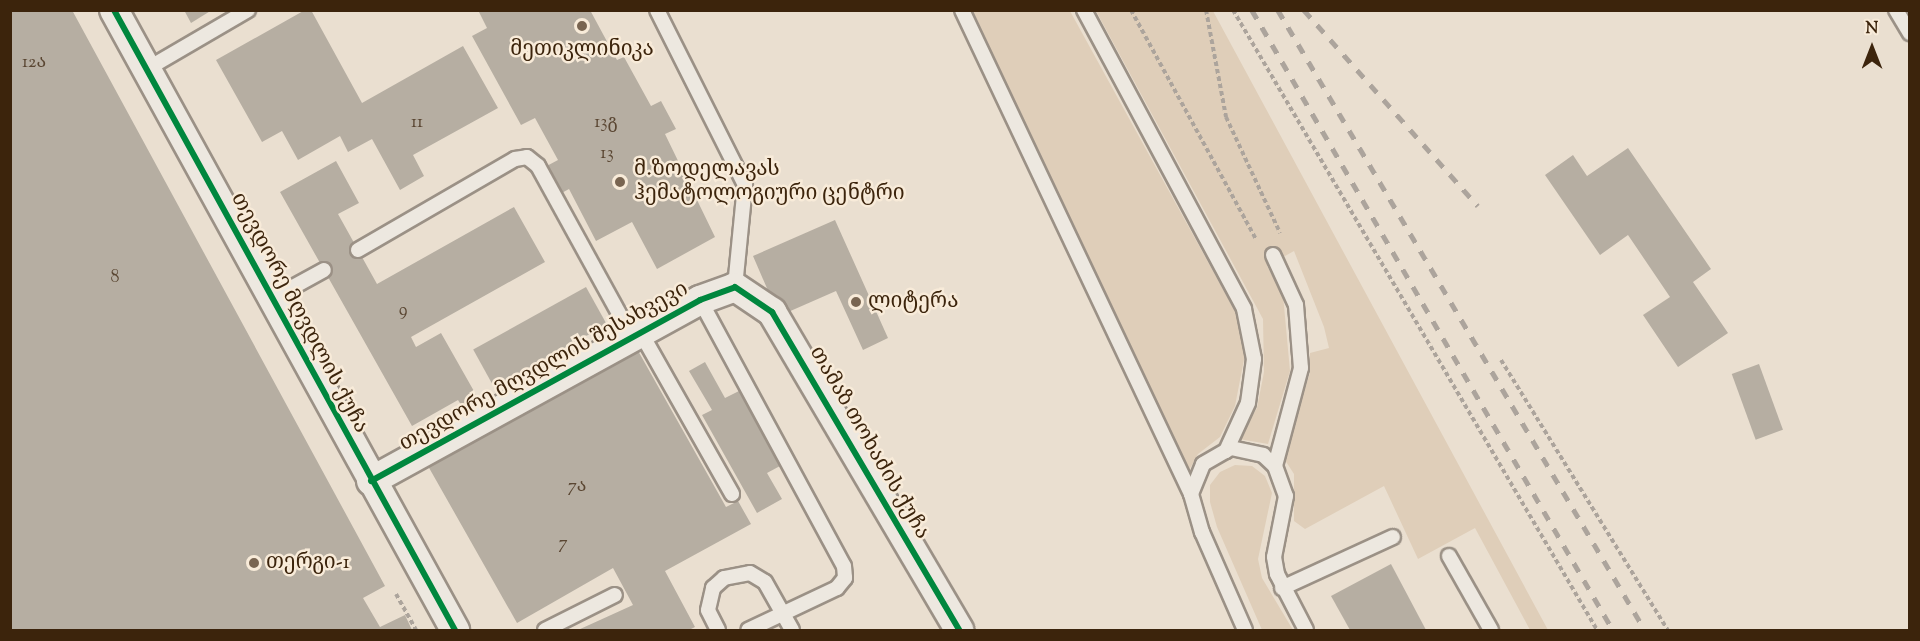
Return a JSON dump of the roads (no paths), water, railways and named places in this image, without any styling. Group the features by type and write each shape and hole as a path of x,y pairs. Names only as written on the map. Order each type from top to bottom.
{"street":[{"name":"თევდორე მღვდლის ქუჩა","path":"114,10 455,630"},
{"name":"თევდორე მღვდლის შესახვევი","path":"371,481 700,300 735,287"},
{"name":"თამაზ თოხაძის ქუჩა","path":"735,287 772,312 959,630"}],"lane":[{"path":"147,69 248,10"},
{"path":"657,10 745,185 735,287"},
{"path":"962,10 1191,494 1202,532 1245,630"},
{"path":"1084,10 1247,319 1254,359 1248,403 1226,451"},
{"path":"1896,10 1910,33"},
{"path":"358,250 515,159 527,158 538,166 732,494"},
{"path":"1273,255 1296,305 1301,369 1277,448 1275,466 1286,496 1274,558 1282,588 1306,630"},
{"path":"273,298 324,270"},
{"path":"700,300 843,566 845,578 837,588 748,630"},
{"path":"1191,494 1203,464 1226,451 1248,449 1275,466"},
{"path":"1282,588 1393,537"},
{"path":"1449,556 1491,630"},
{"path":"718,630 708,610 708,599 724,578 741,573 750,573 765,582 792,630"},
{"path":"545,630 615,595"}],"railway":[{"path":"1252,10 1613,630"},
{"path":"1278,10 1645,630"},
{"path":"1304,10 1478,206"}],"place":[{"name":"მეთიკლინიკა","path":"582,26"},
{"name":"მ.ზოდელავას ჰემატოლოგიური ცენტრი","path":"620,182"},
{"name":"ლიტერა","path":"856,302"},
{"name":"თერგი-1","path":"254,563"}]}
